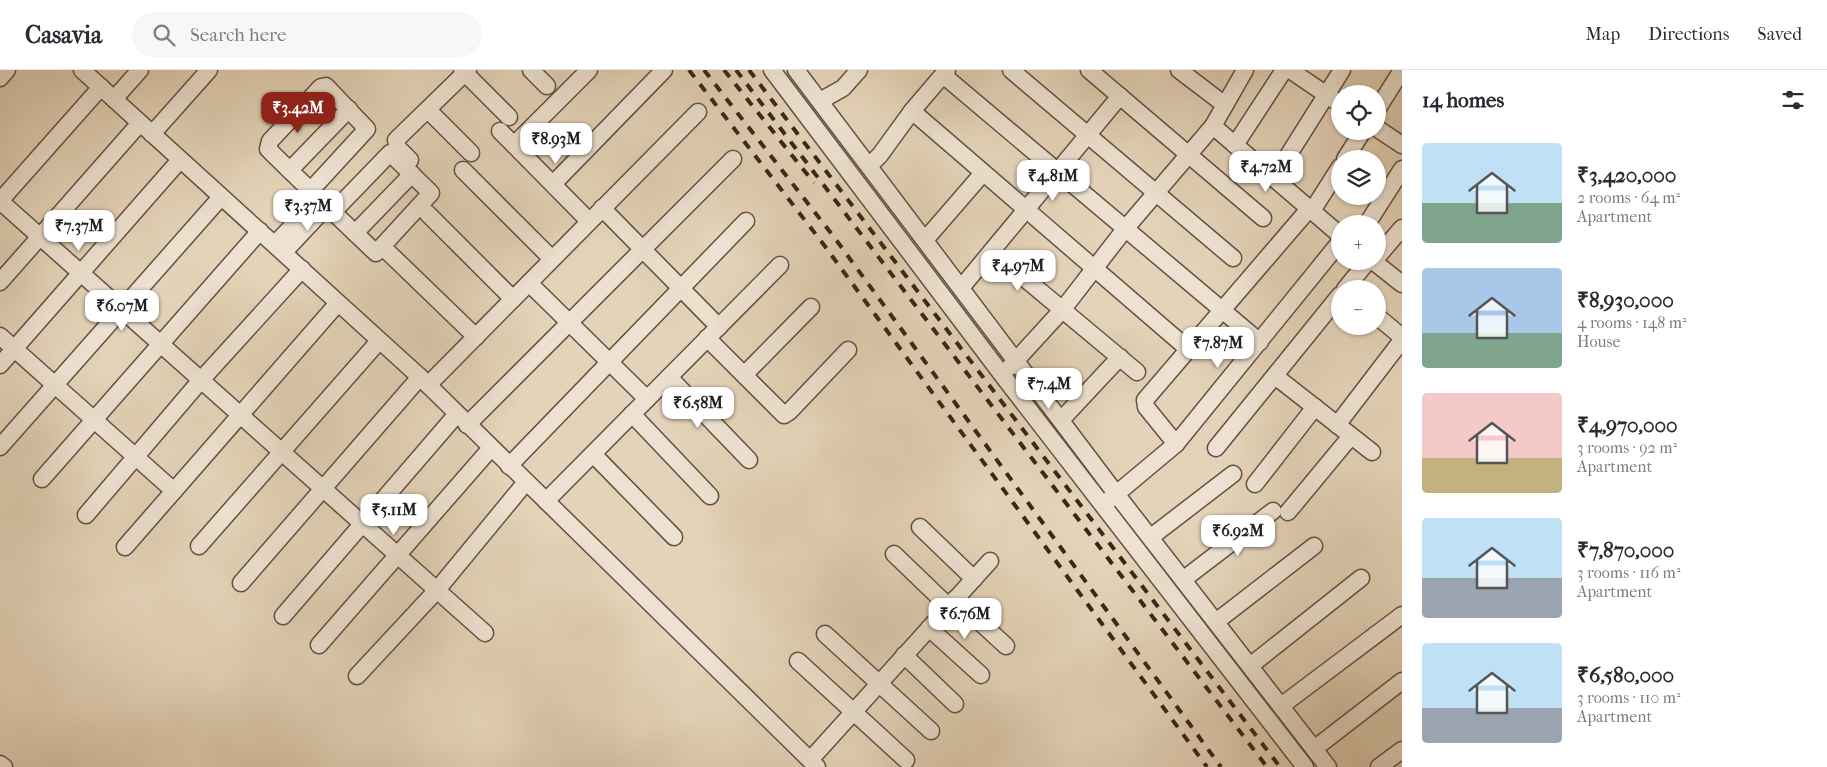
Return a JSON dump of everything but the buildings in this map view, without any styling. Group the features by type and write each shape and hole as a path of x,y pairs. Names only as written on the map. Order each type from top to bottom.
{"street":[{"path":"0,78 6,70"},
{"path":"82,70 424,381 806,762 990,561"},
{"path":"114,100 140,70"},
{"path":"0,282 40,237 146,128 209,70"},
{"path":"531,70 547,86"},
{"path":"514,146 589,70"},
{"path":"553,184 664,70"},
{"path":"772,70 1003,376 1305,767"},
{"path":"796,70 1062,419 1117,495 1328,767"},
{"path":"820,101 843,88 859,70"},
{"path":"1010,70 1233,258"},
{"path":"1089,70 1263,218"},
{"path":"1179,70 1225,105"},
{"path":"1003,376 1063,308 1125,229 1212,126 1245,70"},
{"path":"1235,145 1284,70"},
{"path":"1290,70 1331,99"},
{"path":"1338,85 1342,70"},
{"path":"1386,95 1402,70"},
{"path":"437,188 396,144 399,136 428,110 465,71 509,117"},
{"path":"869,166 880,155 912,111 945,72 1058,172 1260,342"},
{"path":"279,248 322,202 388,154 392,154 429,191 430,196 376,254 355,233 322,202 268,149 267,145 321,87 326,86 366,126 366,132 322,202"},
{"path":"101,87 0,201 485,633"},
{"path":"962,288 1120,96"},
{"path":"1274,178 1331,103"},
{"path":"290,170 350,109"},
{"path":"428,110 471,153"},
{"path":"912,111 1188,349"},
{"path":"241,584 323,489 424,381 476,337 698,112"},
{"path":"1212,126 1331,227"},
{"path":"500,131 589,221"},
{"path":"1386,134 1402,145"},
{"path":"283,616 362,524 462,419 569,323 733,159"},
{"path":"0,365 180,160"},
{"path":"1373,215 1402,169"},
{"path":"463,170 552,259"},
{"path":"925,240 983,173"},
{"path":"355,233 412,174"},
{"path":"1176,444 1146,407 1145,400 1311,210 1331,180"},
{"path":"0,447 221,197"},
{"path":"602,208 719,326"},
{"path":"427,213 513,299"},
{"path":"509,466 746,221"},
{"path":"1386,247 1402,228"},
{"path":"42,479 260,231"},
{"path":"992,251 1063,308 1137,372"},
{"path":"389,253 476,337"},
{"path":"1102,504 1117,495 1176,444 1331,253"},
{"path":"546,502 780,265"},
{"path":"86,515 201,380 302,269"},
{"path":"1353,280 1361,270"},
{"path":"1384,270 1402,284"},
{"path":"529,283 647,399"},
{"path":"125,547 338,303"},
{"path":"744,375 811,307"},
{"path":"1216,448 1331,307"},
{"path":"1337,425 1402,338 1386,324"},
{"path":"0,336 174,491"},
{"path":"707,338 780,413 787,414 848,350"},
{"path":"199,546 379,341"},
{"path":"1062,419 1120,357"},
{"path":"1275,376 1372,452"},
{"path":"669,377 749,460"},
{"path":"1255,484 1315,407"},
{"path":"632,414 710,496"},
{"path":"1184,579 1281,512 1351,436"},
{"path":"319,645 492,448"},
{"path":"593,454 674,537"},
{"path":"1151,537 1233,474"},
{"path":"357,676 437,590 526,482"},
{"path":"920,527 974,579"},
{"path":"1217,622 1314,546"},
{"path":"894,554 1006,646"},
{"path":"1250,666 1361,578"},
{"path":"1281,706 1402,615"},
{"path":"929,628 981,675"},
{"path":"825,634 931,730"},
{"path":"904,655 955,704"},
{"path":"798,661 906,760"},
{"path":"1314,749 1402,681"},
{"path":"1379,767 1402,750"},
{"path":"0,764 4,767"}],"railway":[{"path":"689,70 824,245 1207,767"},
{"path":"704,70 834,237 1221,767"},
{"path":"724,70 814,183"},
{"path":"736,70 1267,767"},
{"path":"749,70 1280,767"}]}
